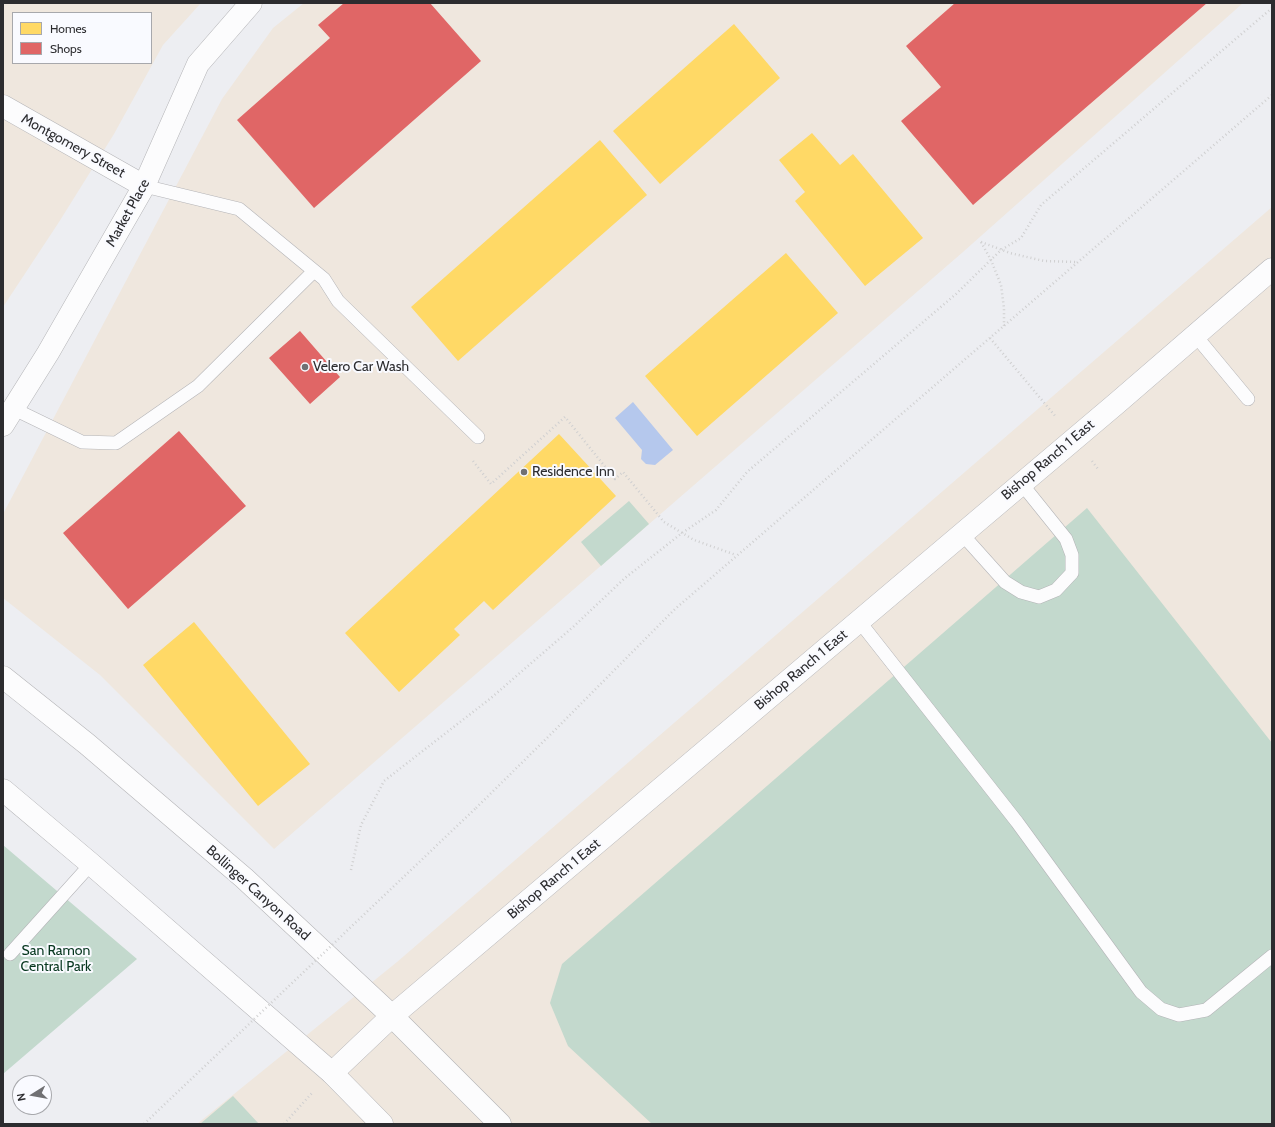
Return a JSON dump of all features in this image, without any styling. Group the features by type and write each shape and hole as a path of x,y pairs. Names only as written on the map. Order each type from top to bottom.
{"street":[{"name":"Market Place","path":"8,417 48,353 144,186 198,64 251,3"},
{"name":"Montgomery Street","path":"3,106 144,186"},
{"name":"Bishop Ranch 1 East","path":"332,1073 392,1016 1074,439 1272,269"},
{"name":"Bollinger Canyon Road","path":"3,677 86,744 244,878 392,1016 500,1124"},
{"path":"3,790 91,864 332,1073 382,1124"}],"lane":[{"path":"144,186 239,209 324,279 338,301 478,437"},
{"path":"8,417 82,442 116,443 198,386 314,271"},
{"path":"1195,335 1248,398"},
{"path":"962,534 1005,582 1021,592 1040,597 1056,590 1072,573 1072,555 1066,539 1021,483"},
{"path":"859,621 1017,822 1141,992 1161,1009 1179,1015 1206,1010 1272,956"},
{"path":"10,954 91,864"}],"path":[{"path":"351,870 361,825 384,781 491,698 573,627 625,578 682,533 716,510 747,472 956,294 1001,250 1021,238 1041,205 1272,8"},
{"path":"144,1124 476,808 675,609 1272,95"},
{"path":"1004,326 1004,308 1001,284 992,260 981,242 1010,253 1044,261 1078,262"},
{"path":"990,338 1098,469"},
{"path":"472,461 491,484 565,417 615,479 623,472 664,522 694,540 737,555"},
{"path":"284,1124 332,1073"}],"shaded area":[{"path":"3,3 201,3 163,45 114,134 59,222 3,307"},
{"path":"304,3 1243,3 963,252 274,849 100,675 3,598 3,514 222,99 273,28"},
{"path":"1272,207 1272,1124 197,1124 397,962"}],"green space":[{"path":"629,501 649,524 601,566 581,542"},
{"path":"1087,508 1272,743 1272,1124 652,1124 568,1046 550,1003 562,964"},
{"name":"San Ramon Central Park","path":"3,845 137,959 3,1074"},
{"path":"233,1096 259,1124 200,1124"}],"water":[{"path":"633,402 673,450 655,465 646,464 641,459 642,450 615,418"}],"building: Homes":[{"path":"734,24 780,78 660,184 613,131"},
{"path":"812,133 840,165 853,154 923,238 865,286 795,201 805,192 779,160"},
{"path":"600,140 647,195 458,361 411,307"},
{"path":"786,253 838,313 697,436 645,376"},
{"name":"Residence Inn","path":"559,434 616,496 493,610 484,601 454,629 460,635 399,692 345,633"},
{"path":"194,622 310,764 258,806 143,665"}],"building: Shops":[{"path":"344,3 430,3 481,61 314,208 237,120 330,38 318,25"},
{"path":"955,3 1207,3 973,205 901,121 941,87 906,46"},
{"name":"Velero Car Wash","path":"300,331 340,377 310,404 269,358"},
{"path":"179,431 246,506 128,609 63,533"}],"place":[{"name":"Velero Car Wash","path":"305,367"},
{"name":"Residence Inn","path":"524,472"}]}
